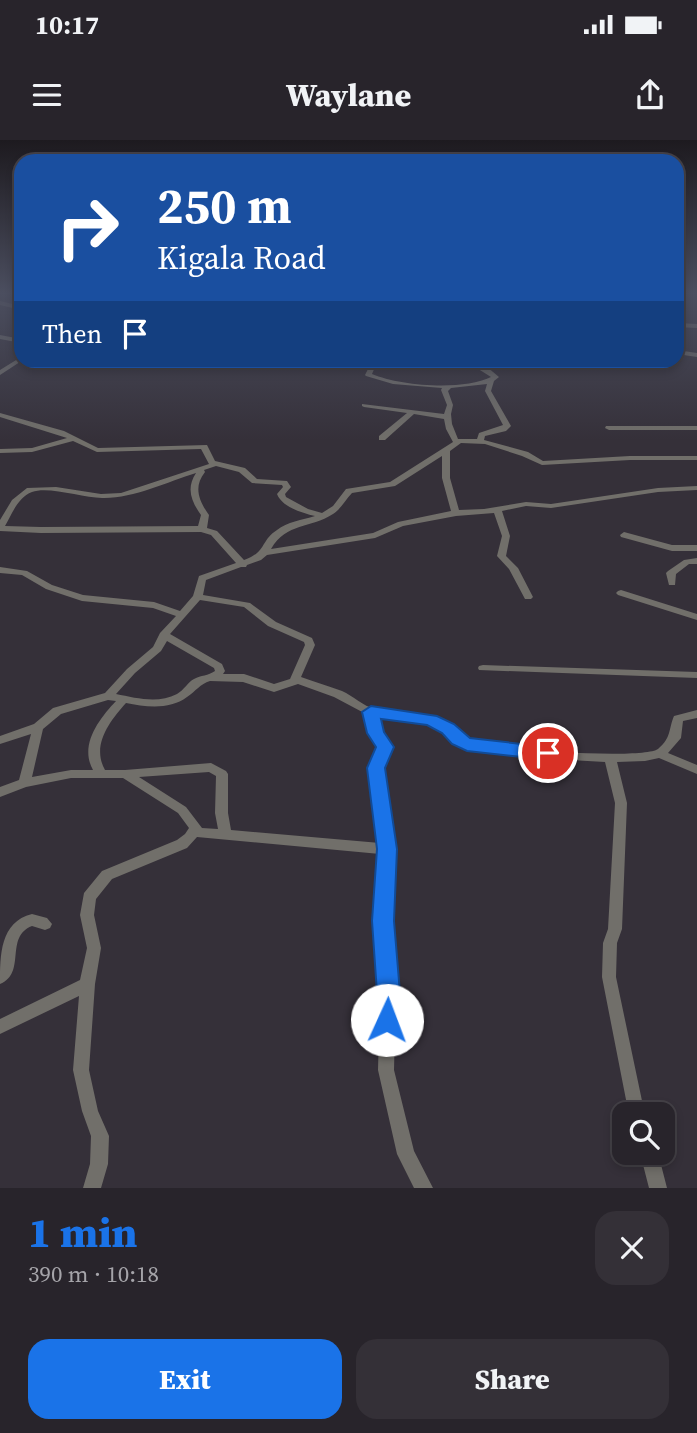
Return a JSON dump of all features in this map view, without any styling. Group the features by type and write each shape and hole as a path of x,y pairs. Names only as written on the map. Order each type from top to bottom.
{"street":[{"path":"370,368 369,376 387,381 447,387 489,385 496,377 484,368"},
{"path":"429,385 436,393 446,396"},
{"path":"480,441 482,435 507,427 489,385"},
{"path":"447,387 444,390 450,405 450,435 457,442"},
{"path":"364,405 448,417"},
{"path":"382,438 411,413"},
{"path":"0,415 61,433 93,449 208,449 211,462 242,470 255,481 284,483 287,487 282,498 305,511 323,516"},
{"path":"608,428 697,428"},
{"path":"0,451 32,450 73,439"},
{"path":"266,552 273,538 281,530 334,511 349,491 392,484 457,442 480,441 517,451 542,463 697,458"},
{"path":"446,449 446,478 456,513"},
{"path":"215,464 111,496 56,489 30,490 16,500 0,528 202,529 214,533 243,565"},
{"path":"202,469 193,486 196,502 205,515 202,529"},
{"path":"108,696 131,671 157,649 166,630 198,597 205,576 243,565 266,552 375,535 401,524 456,513 497,510 526,503 551,506 697,488"},
{"path":"497,510 506,536 500,556 513,568 528,597"},
{"path":"624,535 672,548 697,546"},
{"path":"672,583 671,573 687,562 697,561"},
{"path":"0,570 24,573 49,587 82,598 154,605 181,614"},
{"path":"621,593 697,617"},
{"path":"198,597 247,605 272,624 308,640 310,645 295,673 296,681"},
{"path":"164,636 218,666 218,675 212,678"},
{"path":"483,668 697,675"},
{"path":"0,740 38,727 57,711 108,696 155,704 168,702 186,693 195,682 212,678 244,678 274,688 296,681 338,694 371,712 431,720 448,728 458,740 467,744 610,757 660,754 697,770"},
{"path":"101,774 94,758 96,739 108,715 124,699"},
{"path":"371,712 375,733 385,747 376,768 387,849 383,921 388,993 386,1070 406,1154 424,1188"},
{"path":"660,754 674,738 678,719 697,714"},
{"path":"24,783 38,727"},
{"path":"610,757 621,803 615,929 610,943 609,976 634,1102"},
{"path":"0,792 24,783 71,774 125,774 207,767 219,771 224,786 221,825 228,835"},
{"path":"125,774 182,810 194,824 195,832"},
{"path":"92,1188 101,1149 100,1136 90,1111 81,1070 87,984 94,948 87,906 98,884 119,869 182,844 195,832 387,849"},
{"path":"0,977 6,966 8,937 15,928 29,920 46,924"},
{"path":"0,1027 87,984"},
{"path":"652,1165 658,1188"}],"route":[{"path":"387,1020 383,921 387,849 376,768 385,747 375,733 371,712 431,720 448,728 458,740 467,744 548,753"}]}
